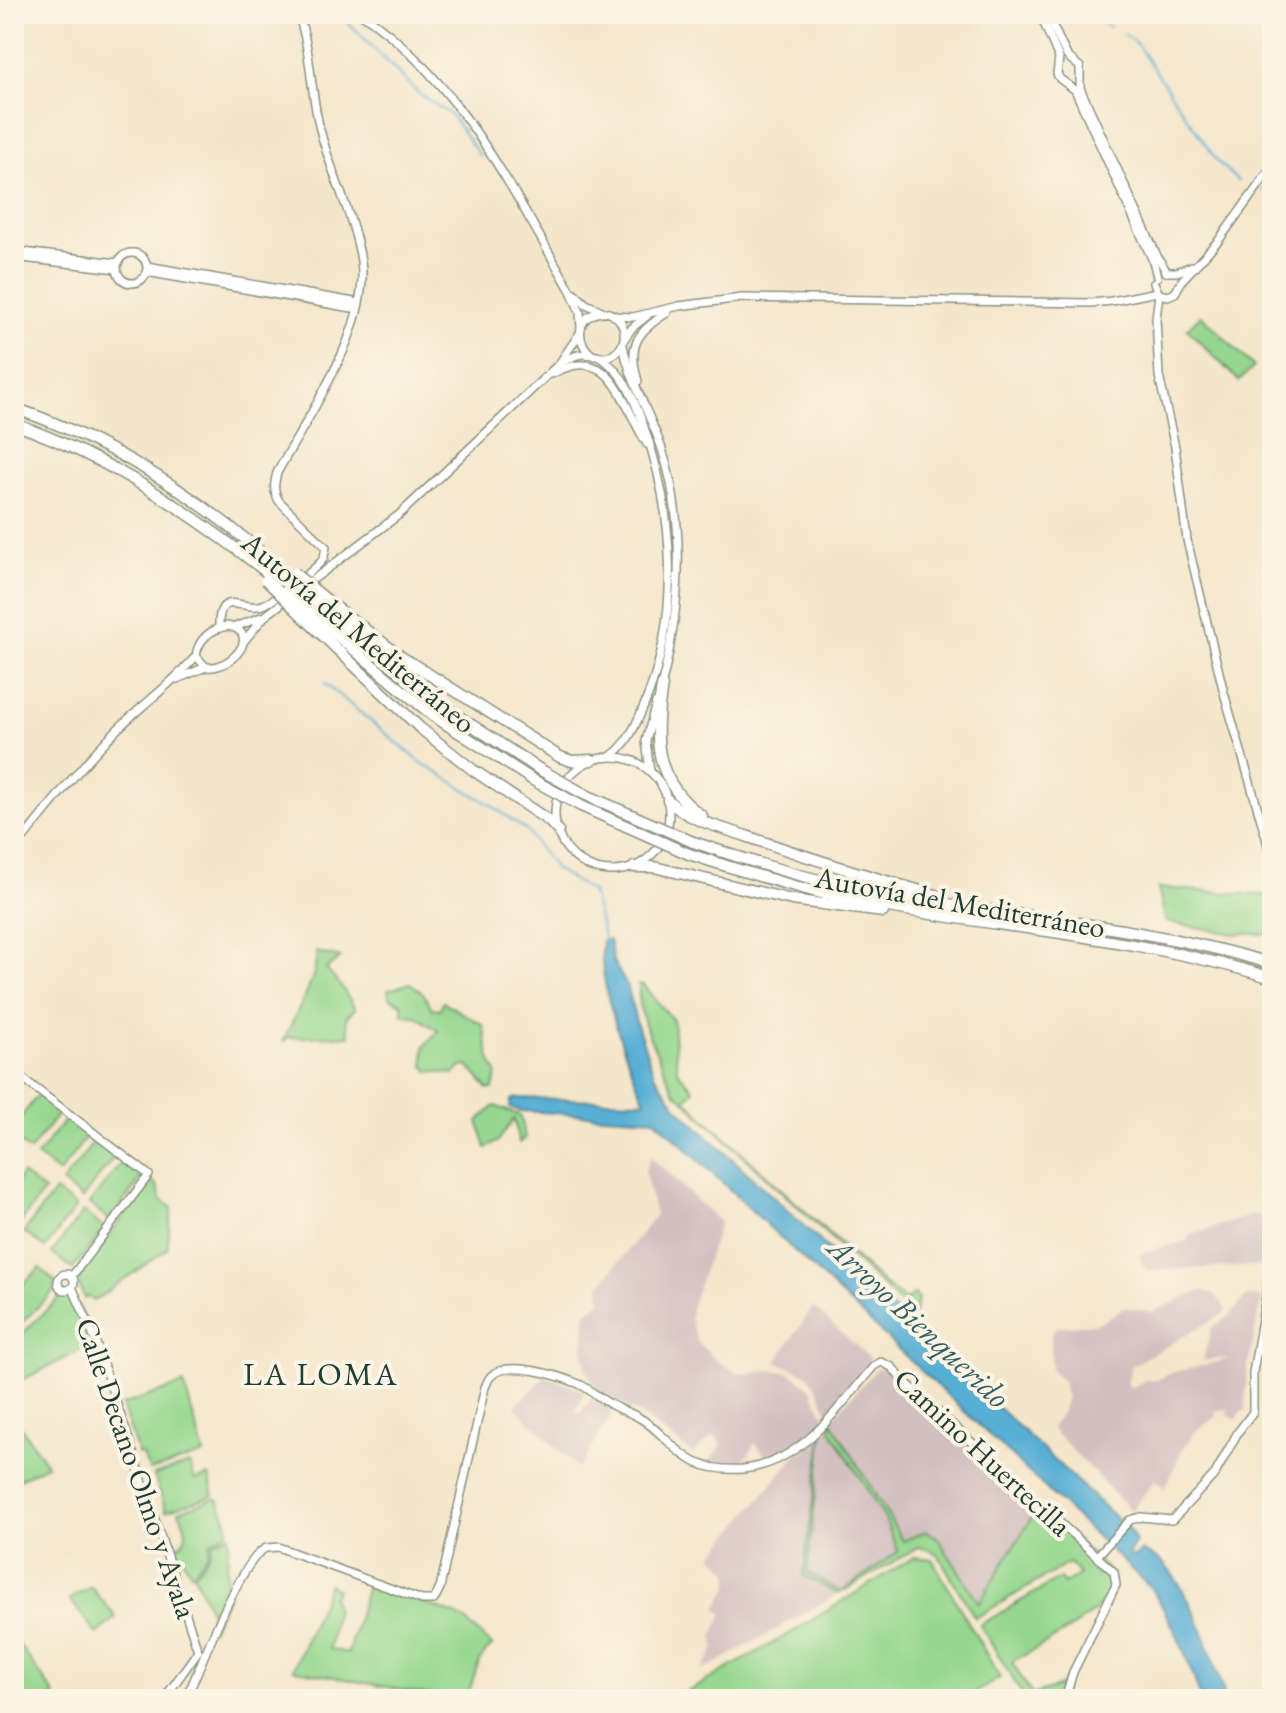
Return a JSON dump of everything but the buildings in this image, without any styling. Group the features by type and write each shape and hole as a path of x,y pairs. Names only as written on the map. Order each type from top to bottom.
{"highway":[{"name":"Autovía del Mediterráneo","path":"14,408 119,453 179,489 238,531 273,571 432,715 533,780 581,806 689,854 761,878 829,895 1160,949 1221,962 1272,978"},
{"name":"Autovía del Mediterráneo","path":"14,424 113,467 168,499 273,571"},
{"path":"273,571 325,617 420,728 473,770 549,821 558,831"},
{"name":"Autovía del Mediterráneo","path":"325,617 441,705 539,769 586,795 693,842 766,866 834,883 1161,935 1272,964"},
{"path":"325,617 400,656 560,757 572,761 592,760"},
{"path":"662,686 656,731 658,756 670,782 683,800 724,829"},
{"path":"668,800 677,809 724,829 850,872 995,911"},
{"path":"634,867 654,867 792,900 918,917 993,923"}],"street":[{"path":"219,627 220,613 225,606 233,602 252,607 265,605 322,561 326,547 279,501 274,484 277,473 343,352 356,320 358,306 362,264 322,136 298,14"},
{"path":"303,28 305,14"},
{"path":"362,14 382,27 430,73 488,149 571,291 580,312 584,348 610,364 622,378 654,454 663,492 669,544 669,593 663,638 653,681 632,732 625,744 611,756"},
{"path":"1040,14 1060,63 1057,74 1075,90 1153,261 1161,302 1156,325"},
{"path":"1047,14 1063,49 1080,67 1080,88 1158,258 1177,278 1179,286"},
{"path":"1060,63 1072,59"},
{"path":"1068,83 1079,77"},
{"path":"1134,297 1158,288 1172,295 1219,240 1272,167"},
{"path":"133,253 140,255 146,269 142,279 130,283 119,275 117,266 127,254 133,253"},
{"path":"14,254 117,266"},
{"path":"1169,272 1183,271 1197,264"},
{"path":"146,269 354,302 358,306"},
{"path":"571,291 586,304 604,312 633,317 679,306 742,298 1091,303 1143,296 1158,288 1169,272"},
{"path":"1158,288 1156,325 1159,376 1175,447 1183,520 1211,642 1272,865"},
{"path":"346,303 360,289"},
{"path":"1143,296 1151,299 1156,309"},
{"path":"346,303 356,320"},
{"path":"647,409 633,358 637,338 647,325 679,306"},
{"path":"559,364 587,318 604,312"},
{"path":"175,680 206,667 224,665 241,651 244,641 264,617 400,514 559,364 575,356 612,355 624,343 632,328 649,315"},
{"path":"614,316 623,327 630,373 663,452 679,544 678,595 662,686 646,741 650,771"},
{"path":"540,381 574,365 588,365 603,371 616,384 654,454"},
{"path":"14,850 105,741 175,680 196,656 203,638 219,627 235,627 264,617"},
{"path":"235,627 244,641"},
{"path":"196,656 206,667"},
{"path":"611,756 634,761 650,771 664,789 669,816 663,840 648,859 634,867 615,871 588,866 575,857 564,846 555,815 563,785 573,772 592,760 611,756"},
{"path":"14,1072 149,1175 72,1276 72,1287 64,1289 58,1282 62,1274 72,1276"},
{"path":"1097,1556 1129,1522 1141,1517 1172,1520 1215,1474 1253,1412 1253,1372 1266,1296 1272,1235"},
{"name":"Calle Decano Olmo y Ayala","path":"72,1287 91,1329 202,1653"},
{"name":"Camino Huertecilla","path":"202,1653 232,1595 254,1559 266,1548 278,1547 422,1600 434,1600 440,1588 485,1387 491,1376 509,1369 551,1374 581,1385 611,1405 639,1417 697,1463 716,1469 745,1469 798,1450 874,1366 887,1362 1114,1572 1116,1585 1073,1672 1065,1699"},
{"path":"164,1699 192,1656 202,1653"},
{"path":"181,1699 191,1687 202,1653"}],"shaded area":[{"path":"650,1156 720,1222 691,1309 690,1318 698,1343 717,1361 740,1374 774,1370 791,1373 812,1390 825,1418 813,1432 769,1460 755,1443 739,1463 708,1463 722,1445 714,1435 693,1454 641,1415 597,1392 586,1368 583,1347 586,1313 601,1302 600,1285 655,1216 645,1171"},
{"path":"1254,1215 1267,1218 1270,1226 1265,1266 1147,1270 1142,1263 1140,1255 1147,1251 1188,1241 1189,1235"},
{"path":"1203,1290 1215,1295 1227,1310 1131,1366 1127,1386 1132,1388 1145,1380 1230,1359 1203,1361 1211,1329 1229,1316 1247,1296 1255,1296 1262,1298 1247,1371 1245,1411 1240,1412 1237,1420 1228,1415 1229,1409 1214,1412 1217,1416 1196,1431 1183,1448 1165,1488 1155,1480 1131,1511 1051,1428 1063,1410 1066,1396 1063,1381 1051,1369 1051,1334 1057,1327 1105,1320 1124,1307 1152,1312"},
{"path":"813,1307 874,1362 828,1413 817,1387 807,1374 776,1362"},
{"path":"889,1367 941,1420 936,1426 939,1429 948,1426 982,1458 981,1463 986,1462 1035,1512 980,1604 937,1537 926,1531 903,1542 831,1420 875,1370"},
{"path":"545,1376 585,1391 575,1411 580,1413 593,1397 612,1410 579,1469 515,1407"},
{"path":"830,1428 885,1519 898,1553 840,1592 807,1572 818,1473 803,1575 838,1594 702,1671 715,1648 713,1635 723,1614 716,1608 730,1585 729,1572 713,1555 799,1451 802,1453 823,1430 824,1433"}],"green space":[{"path":"1201,315 1254,367 1239,381 1187,329"},
{"path":"1158,888 1272,896 1272,934 1235,934 1166,922"},
{"path":"316,952 341,958 326,969 355,1009 346,1017 349,1036 289,1037 283,1042 310,986"},
{"path":"410,983 423,993 432,1008 440,1009 443,1002 483,1025 490,1059 497,1073 493,1089 488,1089 468,1066 454,1074 429,1071 424,1066 424,1047 438,1031 416,1016 403,1015 402,1004 389,997 388,990"},
{"path":"639,984 673,1020 677,1070 694,1090 685,1100 884,1284 906,1300 915,1294 918,1299 913,1315 674,1091 648,1034 639,1004"},
{"path":"38,1095 60,1111 30,1151 14,1139 14,1126"},
{"path":"495,1106 521,1116 525,1138 519,1143 514,1119 498,1141 486,1148 478,1121"},
{"path":"67,1117 89,1133 59,1173 37,1156"},
{"path":"96,1139 116,1154 82,1199 62,1183"},
{"path":"123,1160 144,1175 110,1220 89,1204"},
{"path":"22,1174 44,1191 17,1227 14,1224 14,1186"},
{"path":"151,1181 157,1185 161,1199 172,1208 167,1249 94,1301 88,1296 85,1299 79,1286 80,1274"},
{"path":"55,1191 76,1207 45,1248 24,1232"},
{"path":"83,1212 104,1228 73,1269 52,1253"},
{"path":"40,1268 54,1281 55,1290 14,1330 14,1293"},
{"path":"71,1294 93,1344 14,1384 14,1342 62,1295"},
{"path":"184,1384 204,1454 150,1471 142,1455 138,1454 122,1405"},
{"path":"831,1420 903,1541 926,1531 937,1537 979,1603 1035,1512 1046,1512 1109,1571 1111,1584 1105,1598 1093,1611 1059,1636 1012,1662 1032,1695 1065,1682 1063,1699 1025,1699 980,1625 1060,1578 1064,1584 1079,1574 1069,1563 975,1618 939,1556 919,1547 838,1594 803,1575 823,1433 807,1572 841,1592 898,1552 885,1519 830,1428"},
{"path":"21,1427 47,1465 14,1482 14,1430"},
{"path":"190,1464 195,1480 209,1476 214,1495 166,1511 154,1475"},
{"path":"215,1498 228,1524 228,1532 211,1541 208,1553 192,1574 175,1548 186,1536 179,1511"},
{"path":"229,1535 226,1589 229,1595 210,1631 211,1613 194,1575 210,1553 213,1542"},
{"path":"914,1557 932,1559 1000,1678 964,1699 675,1699 794,1631"},
{"path":"368,1582 456,1615 492,1646 479,1663 467,1699 449,1699 293,1669 329,1584 337,1590 332,1597 336,1607 329,1649 348,1653"},
{"path":"91,1587 116,1617 97,1634 69,1599"},
{"path":"17,1642 55,1695 49,1699 14,1699 14,1644"}],"water":[{"path":"609,940 613,961 628,988 654,1074 678,1108 1130,1531 1136,1542 1130,1556 1134,1557 1142,1551 1163,1563 1194,1611 1226,1699 1201,1699 1180,1641 1150,1587 655,1119 510,1108 511,1100 517,1098 645,1101 622,1044 604,979 602,941"}],"waterway":[{"path":"340,14 419,94 451,115 480,156"},
{"path":"1088,14 1110,27"},
{"path":"1124,34 1136,43 1217,161 1238,181"},
{"path":"1262,190 1272,190"},
{"path":"324,683 423,764 527,831 555,869 592,892 605,943"}],"district":[{"name":"LA LOMA","path":"321,1374"}],"water label":[{"name":"Arroyo Bienquerido","path":"919,1322"}]}
